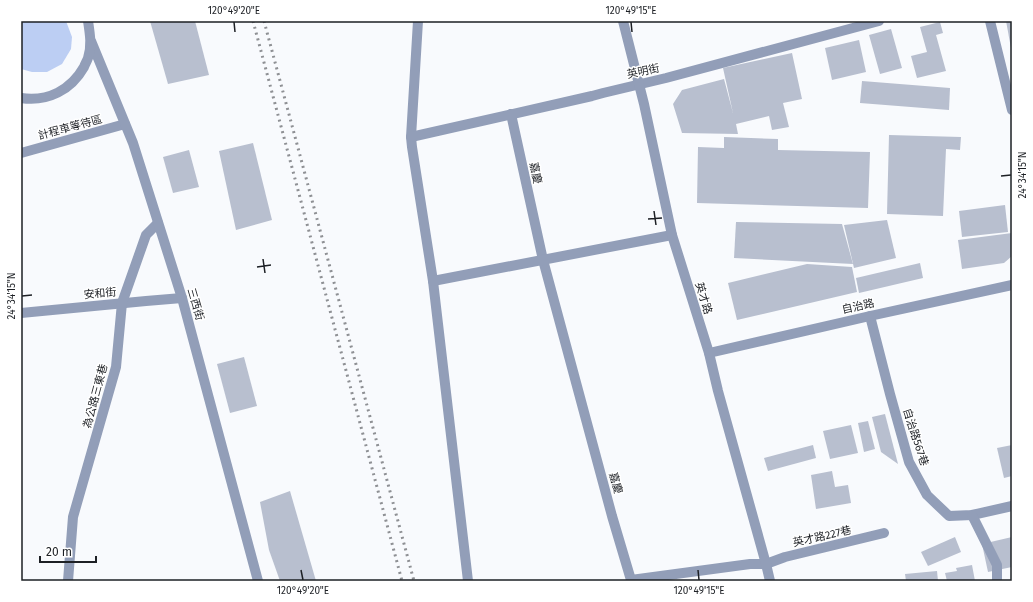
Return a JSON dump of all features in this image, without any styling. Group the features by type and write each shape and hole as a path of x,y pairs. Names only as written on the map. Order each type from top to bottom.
{"street":[{"path":"24,100 49,97 66,89 79,75 88,59 91,41 88,21"},
{"path":"418,21 411,137 433,281 468,581"},
{"name":"英才路","path":"623,21 639,84 672,235 709,353 770,581"},
{"name":"英明街","path":"411,137 666,78 878,21"},
{"path":"990,21 1011,98 1012,110"},
{"name":"三西街","path":"91,41 133,143 182,298 258,581"},
{"name":"嘉慶","path":"511,114 543,260 612,516 631,580 750,564 766,564"},
{"name":"計程車等待區","path":"21,152 125,124"},
{"name":"為公路三東巷","path":"68,581 73,517 116,367 122,303 146,235 158,223"},
{"path":"433,281 672,235"},
{"name":"自治路","path":"709,353 1012,285"},
{"name":"安和街","path":"21,313 182,298"},
{"name":"自治路567巷","path":"870,316 909,462 927,495 948,516 972,514 1012,506"},
{"path":"972,514 997,565 997,581"},
{"name":"英才路227巷","path":"766,564 785,557 884,533"}],"shaded area":[{"path":"21,21 66,21 72,37 71,49 62,64 47,72 32,72 21,69"}],"building":[{"path":"150,21 195,21 209,75 168,84"},
{"path":"1006,21 1012,21 1012,48 1011,48"},
{"path":"940,22 943,33 936,35 946,71 917,78 911,56 927,52 920,27"},
{"path":"891,29 902,68 880,74 869,35"},
{"path":"859,40 866,72 832,80 825,48"},
{"path":"792,53 802,99 783,103 789,127 772,130 769,116 736,124 738,134 682,133 673,104 682,90 724,79 733,113 723,68"},
{"path":"862,81 950,88 949,110 860,103"},
{"path":"889,135 961,137 960,150 946,149 943,216 887,214"},
{"path":"724,137 778,139 778,150 870,152 868,208 697,203 698,147 724,148"},
{"path":"253,143 272,220 236,230 219,151"},
{"path":"189,150 199,187 173,193 163,157"},
{"path":"1005,205 1008,232 962,237 959,211"},
{"path":"887,220 896,258 854,268 844,225"},
{"path":"736,222 842,224 853,264 734,258"},
{"path":"1012,233 1012,256 1004,263 962,269 958,240"},
{"path":"920,263 923,278 859,293 856,278"},
{"path":"807,264 852,267 857,292 737,320 728,283"},
{"path":"244,357 257,406 230,413 217,364"},
{"path":"885,414 898,464 881,452 872,417"},
{"path":"868,421 875,449 864,452 858,423"},
{"path":"851,425 858,453 830,459 823,431"},
{"path":"813,445 816,458 768,471 764,458"},
{"path":"1012,445 1012,476 1004,478 997,448"},
{"path":"832,471 835,487 848,485 851,503 816,509 811,475"},
{"path":"290,491 316,581 280,581 269,550 260,502"},
{"path":"955,537 961,552 928,566 921,552"},
{"path":"1012,537 1012,567 988,572 982,544"},
{"path":"972,565 975,581 947,581 945,573 957,571 956,568"},
{"path":"937,571 938,581 906,581 905,574"}],"railway":[{"path":"253,21 402,581"},
{"path":"264,21 414,581"}]}
